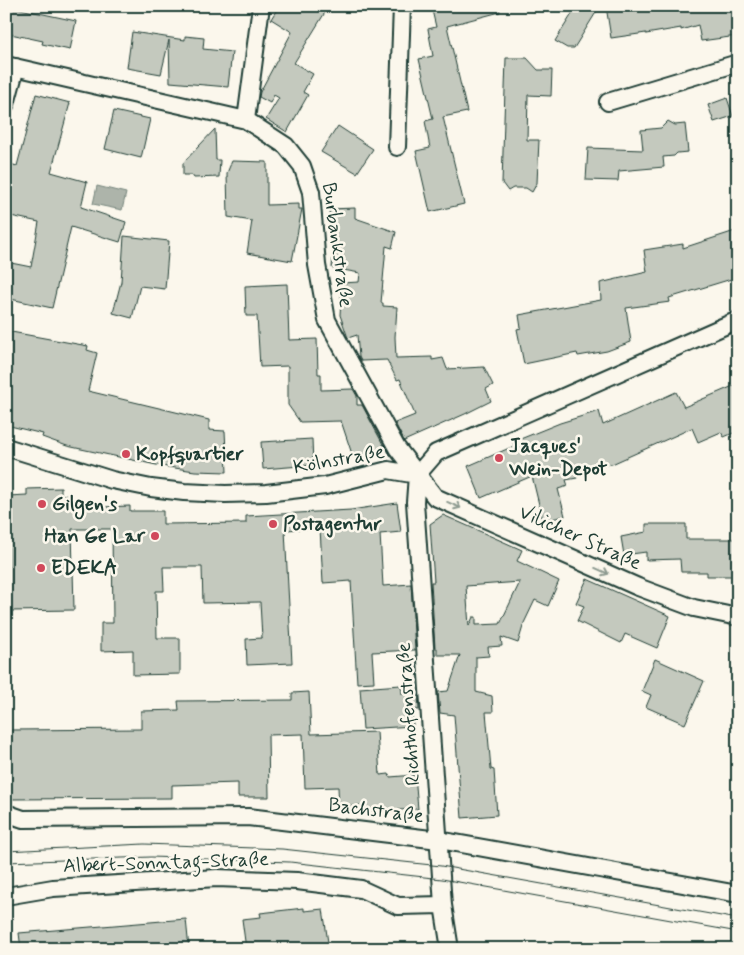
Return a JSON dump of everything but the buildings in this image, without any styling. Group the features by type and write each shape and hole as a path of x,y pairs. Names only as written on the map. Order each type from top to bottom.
{"street":[{"path":"246,120 261,6"},
{"path":"397,147 402,6"},
{"path":"608,102 738,63"},
{"path":"6,104 11,66"},
{"name":"Burbankstraße","path":"11,66 246,120 286,146 302,166 311,192 317,265 327,320 397,448 417,475"},
{"path":"417,475 436,453 738,320"},
{"name":"Kölnstraße","path":"6,447 112,480 184,492 266,493 325,486 388,470 417,475"},
{"name":"Vilicher Straße","path":"417,475 435,497 629,583 694,608 738,617"},
{"name":"Richthofenstraße","path":"417,475 415,502 443,905 450,949"},
{"name":"Bachstraße","path":"6,813 23,819 248,817 439,840 738,894"},
{"name":"Albert-Sonntag-Straße","path":"6,896 53,888 217,878 297,881 361,888 398,906 443,905"}],"shaded area":[{"path":"97,186 126,193 122,210 93,204"}],"tram line":[{"path":"6,851 144,844 282,849 441,866 738,919"},
{"path":"6,862 151,857 290,862 442,879 738,932"}],"place":[{"name":"Kopfquartier","path":"126,454"},
{"name":"Jacques' Wein-Depot","path":"499,458"},
{"name":"Gilgen's","path":"42,504"},
{"name":"Postagentur","path":"273,524"},
{"name":"Han Ge Lar","path":"155,536"},
{"name":"EDEKA","path":"41,568"}]}
